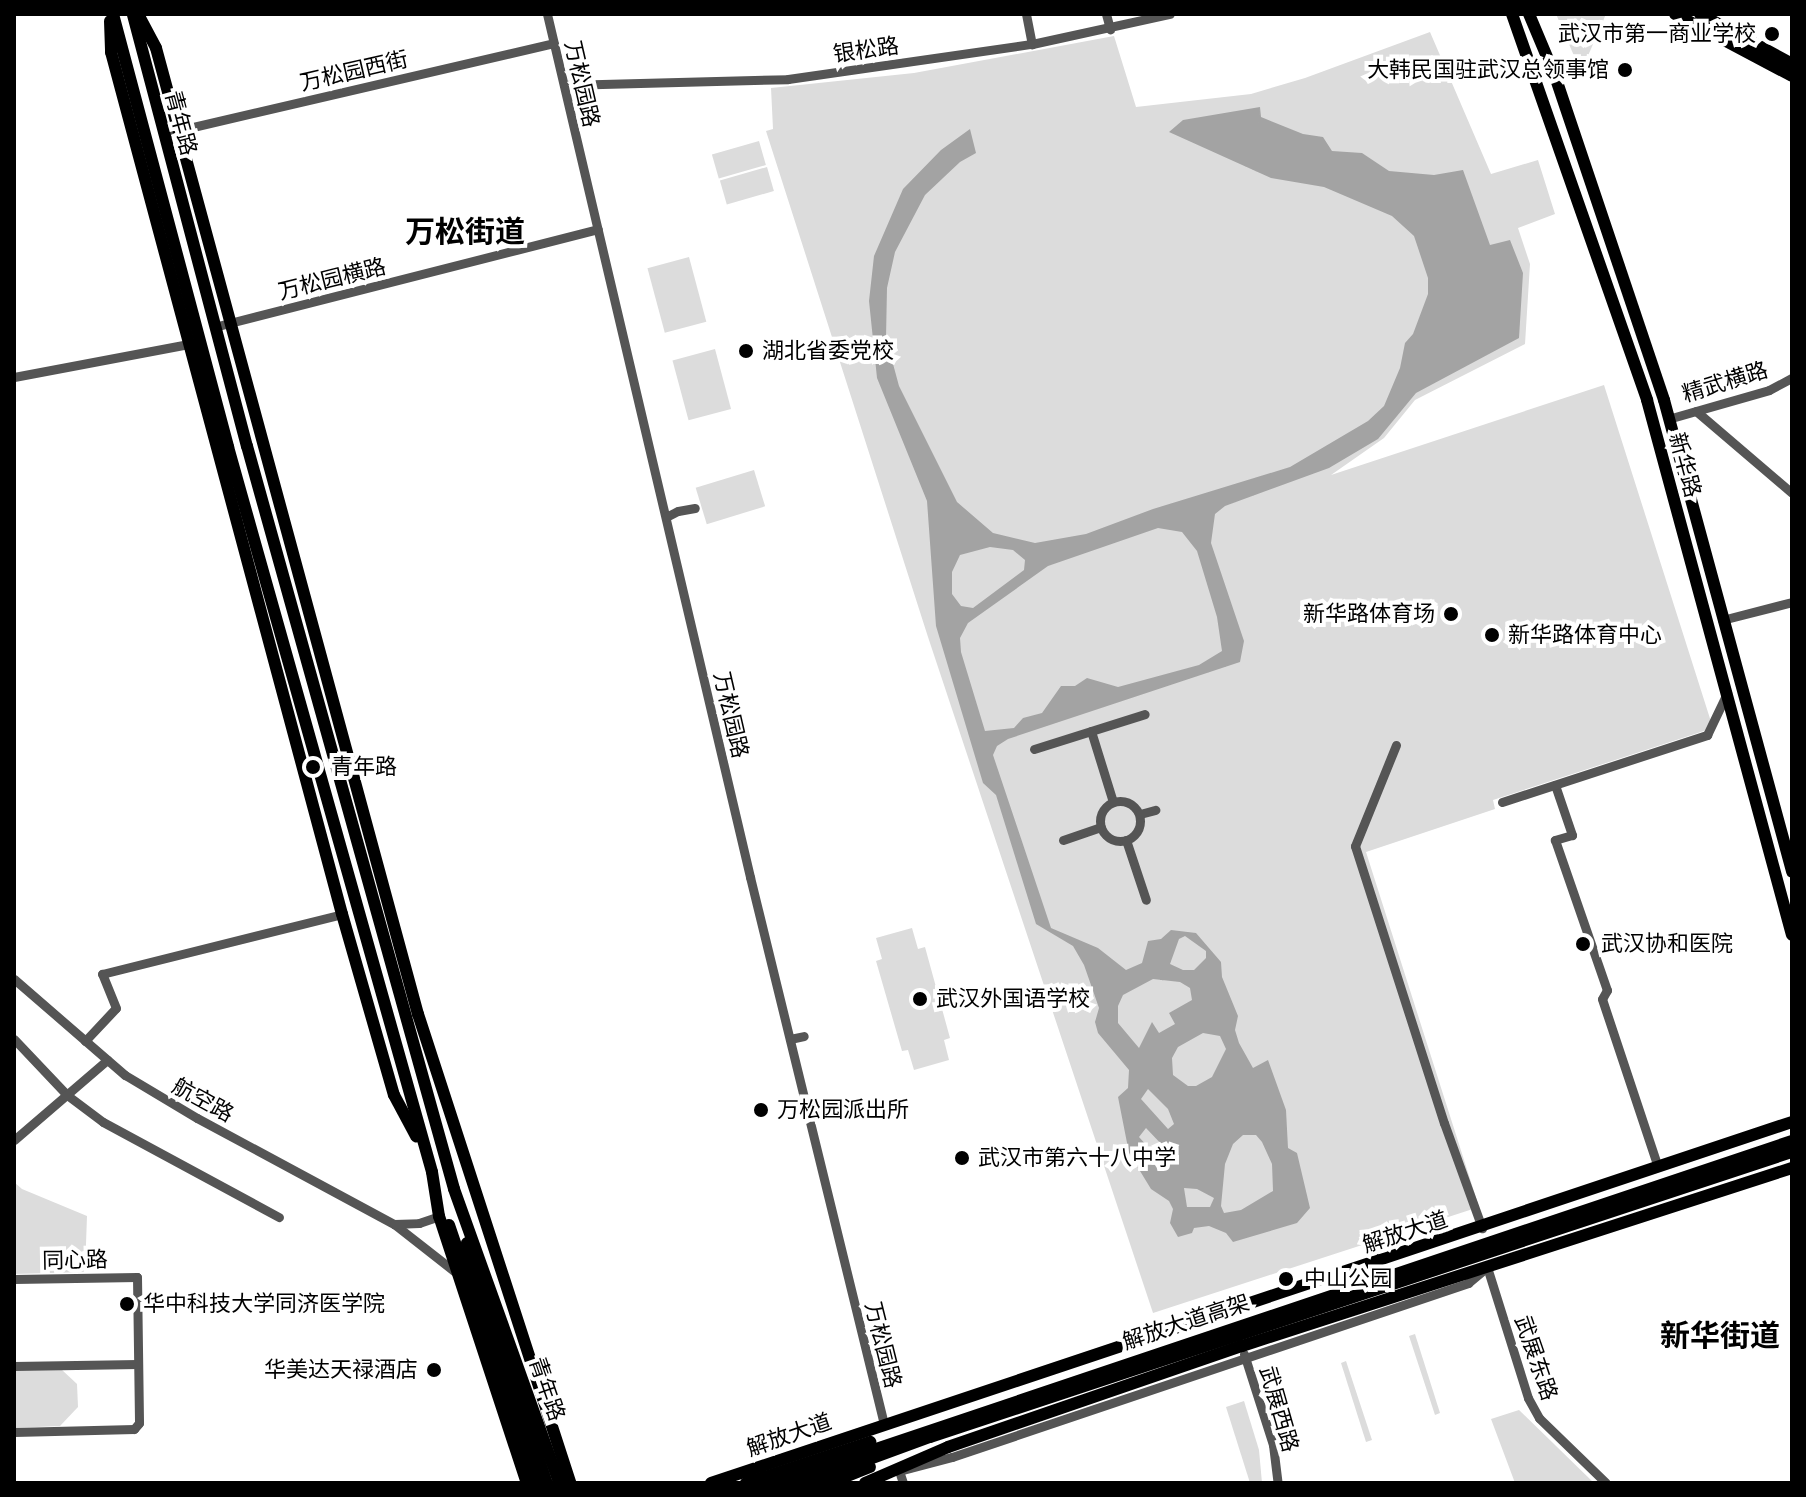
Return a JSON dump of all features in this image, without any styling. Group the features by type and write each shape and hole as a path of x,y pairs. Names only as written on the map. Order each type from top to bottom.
{"main road":[{"name":"青年路","path":"112,14 161,188 195,343 256,539 432,1172 439,1216 454,1271 527,1483"},
{"path":"112,14 111,52 171,281 195,343 265,630 346,931 394,1095 428,1158"},
{"name":"青年路","path":"135,14 214,327 454,1189 559,1483"},
{"path":"135,14 156,48 415,1003 570,1483"},
{"name":"新华路","path":"1512,14 1647,400 1792,935"},
{"name":"新华路","path":"1529,14 1559,90 1668,419 1792,872"},
{"path":"1675,14 1792,76"},
{"path":"1700,14 1792,64"},
{"path":"176,183 216,270"},
{"path":"161,188 171,281"},
{"path":"256,539 265,630"},
{"path":"305,595 310,670"},
{"path":"278,679 314,748"},
{"path":"346,931 379,984"},
{"path":"415,1003 422,1077"},
{"name":"解放大道","path":"711,1483 1789,1123"},
{"name":"解放大道高架","path":"804,1483 929,1433 1792,1141"},
{"name":"解放大道高架","path":"775,1483 1792,1152"},
{"path":"865,1483 901,1477 948,1447 1792,1168"},
{"path":"432,1172 547,1483"},
{"path":"454,1189 472,1277 537,1483"},
{"path":"746,1483 848,1447 929,1433"},
{"path":"830,1483 929,1433"}],"street":[{"name":"万松园路","path":"547,14 884,1424"},
{"path":"1026,14 1032,44"},
{"path":"1106,14 1110,29"},
{"name":"银松路","path":"564,85 788,79 1032,44 1170,14"},
{"name":"万松园西街","path":"163,134 554,43"},
{"name":"万松园横路","path":"214,327 598,229"},
{"path":"14,377 195,343"},
{"name":"精武横路","path":"1668,419 1769,390 1792,378"},
{"path":"1696,411 1792,493"},
{"path":"666,517 695,508"},
{"path":"1722,620 1792,602"},
{"path":"1502,802 1707,735 1727,693"},
{"path":"1034,749 1145,714"},
{"path":"1091,731 1113,802"},
{"path":"1396,745 1355,846 1444,1123 1482,1228"},
{"path":"1555,785 1572,835 1555,840 1607,990 1602,999 1658,1167"},
{"path":"1126,801 1140,814 1140,827 1126,840 1108,837 1101,827 1104,809 1113,802 1126,801"},
{"path":"1140,814 1155,810"},
{"path":"1063,840 1101,827"},
{"path":"1126,840 1146,900"},
{"path":"85,1041 116,1008 102,974 342,914"},
{"name":"航空路","path":"14,979 107,1060 186,1112 394,1224 454,1271"},
{"path":"790,1039 804,1036"},
{"path":"14,1039 67,1095 103,1122 279,1217"},
{"path":"14,1140 107,1060"},
{"path":"394,1224 419,1223 439,1216"},
{"name":"武展东路","path":"1487,1267 1528,1398 1539,1418 1606,1483"},
{"name":"同心路","path":"14,1279 137,1277 138,1364"},
{"name":"武展西路","path":"1243,1351 1273,1445 1278,1483"},
{"path":"14,1366 138,1364 139,1423 134,1429 14,1432"}],"shaded area":[{"path":"1556,14 1606,14 1581,72"},
{"name":"中山公园","path":"1430,32 1491,174 1538,160 1555,214 1518,228 1530,264 1525,344 1415,400 1384,438 1331,475 1604,385 1713,728 1493,800 1495,809 1366,852 1479,1207 1153,1313 928,637 766,131 773,129 771,88 914,73 1114,36 1136,107 1251,94 1305,78"},
{"path":"1260,107 1261,117 1303,134 1323,137 1332,151 1362,153 1389,171 1434,175 1463,170 1490,245 1510,240 1523,273 1519,338 1416,393 1378,439 1329,468 1225,506 1215,514 1211,543 1244,641 1240,662 1008,739 997,746 993,755 1051,928 1098,948 1126,970 1142,963 1148,941 1161,939 1171,930 1196,933 1221,962 1222,977 1238,1016 1235,1030 1239,1043 1253,1068 1268,1060 1286,1110 1288,1148 1297,1153 1310,1208 1297,1223 1233,1242 1226,1233 1209,1226 1194,1228 1192,1233 1178,1237 1170,1223 1173,1209 1169,1201 1151,1189 1129,1153 1118,1097 1128,1088 1129,1070 1098,1033 1095,1022 1099,1008 1084,965 1073,946 1036,924 996,795 983,783 936,626 927,501 877,378 869,301 874,256 903,189 941,150 970,129 976,153 960,162 925,195 895,252 887,288 886,338 899,386 957,502 993,533 1035,543 1086,534 1153,509 1290,467 1368,421 1384,406 1400,368 1405,343 1413,334 1428,294 1428,278 1414,236 1392,216 1324,187 1271,178 1169,132 1183,120","holes":["1158,528 1182,532 1197,551 1217,617 1222,651 1199,665 1118,687 1087,678 1075,686 1061,686 1042,713 1023,718 1014,728 985,731 961,652 960,638 968,623 1048,566","990,547 1013,550 1025,560 1024,570 973,608 961,606 952,594 952,572 960,555","1185,936 1206,951 1206,958 1194,970 1183,970 1170,964 1179,939","1153,979 1180,982 1190,988 1192,1000 1169,1013 1175,1024 1159,1033 1152,1022 1139,1048 1118,1023 1118,1006 1123,995","1203,1033 1220,1036 1226,1049 1212,1077 1196,1086 1188,1086 1173,1075 1172,1058 1178,1047","1148,1089 1168,1109 1174,1124 1168,1129 1141,1099","1146,1128 1165,1148 1172,1162 1166,1167 1139,1137","1243,1135 1256,1135 1272,1164 1273,1191 1241,1210 1224,1213 1221,1206 1225,1164 1233,1144","1184,1188 1197,1189 1214,1198 1210,1207 1187,1207"]},
{"path":"759,141 766,165 719,179 712,155"},
{"path":"767,167 774,191 727,205 720,181"},
{"path":"689,257 706,322 665,333 647,268"},
{"path":"715,349 731,409 689,420 672,360"},
{"path":"754,470 765,506 707,524 696,488"},
{"path":"912,928 918,949 925,947 950,1038 944,1040 949,1060 914,1070 908,1050 902,1051 876,961 882,959 876,938"},
{"path":"14,1182 22,1189 87,1216 85,1272 14,1274"},
{"path":"1415,1334 1440,1413 1435,1415 1409,1336"},
{"path":"1346,1361 1372,1440 1366,1442 1341,1363"},
{"path":"61,1369 77,1384 78,1407 60,1426 14,1428 14,1370"},
{"path":"1244,1401 1259,1450 1262,1483 1250,1483 1226,1407"},
{"path":"1519,1410 1594,1483 1515,1483 1491,1419"}],"place":[{"name":"武汉市第一商业学校","path":"1772,34"},
{"name":"大韩民国驻武汉总领事馆","path":"1625,70"},
{"name":"湖北省委党校","path":"746,351"},
{"name":"新华路体育场","path":"1451,614"},
{"name":"新华路体育中心","path":"1492,635"},
{"name":"青年路","path":"313,767"},
{"name":"武汉协和医院","path":"1583,944"},
{"name":"武汉外国语学校","path":"920,999"},
{"name":"万松园派出所","path":"761,1110"},
{"name":"武汉市第六十八中学","path":"962,1158"},
{"name":"中山公园","path":"1286,1279"},
{"name":"华中科技大学同济医学院","path":"127,1304"},
{"name":"华美达天禄酒店","path":"434,1370"}],"district":[{"name":"万松街道","path":"465,232"},
{"name":"新华街道","path":"1720,1336"}]}
